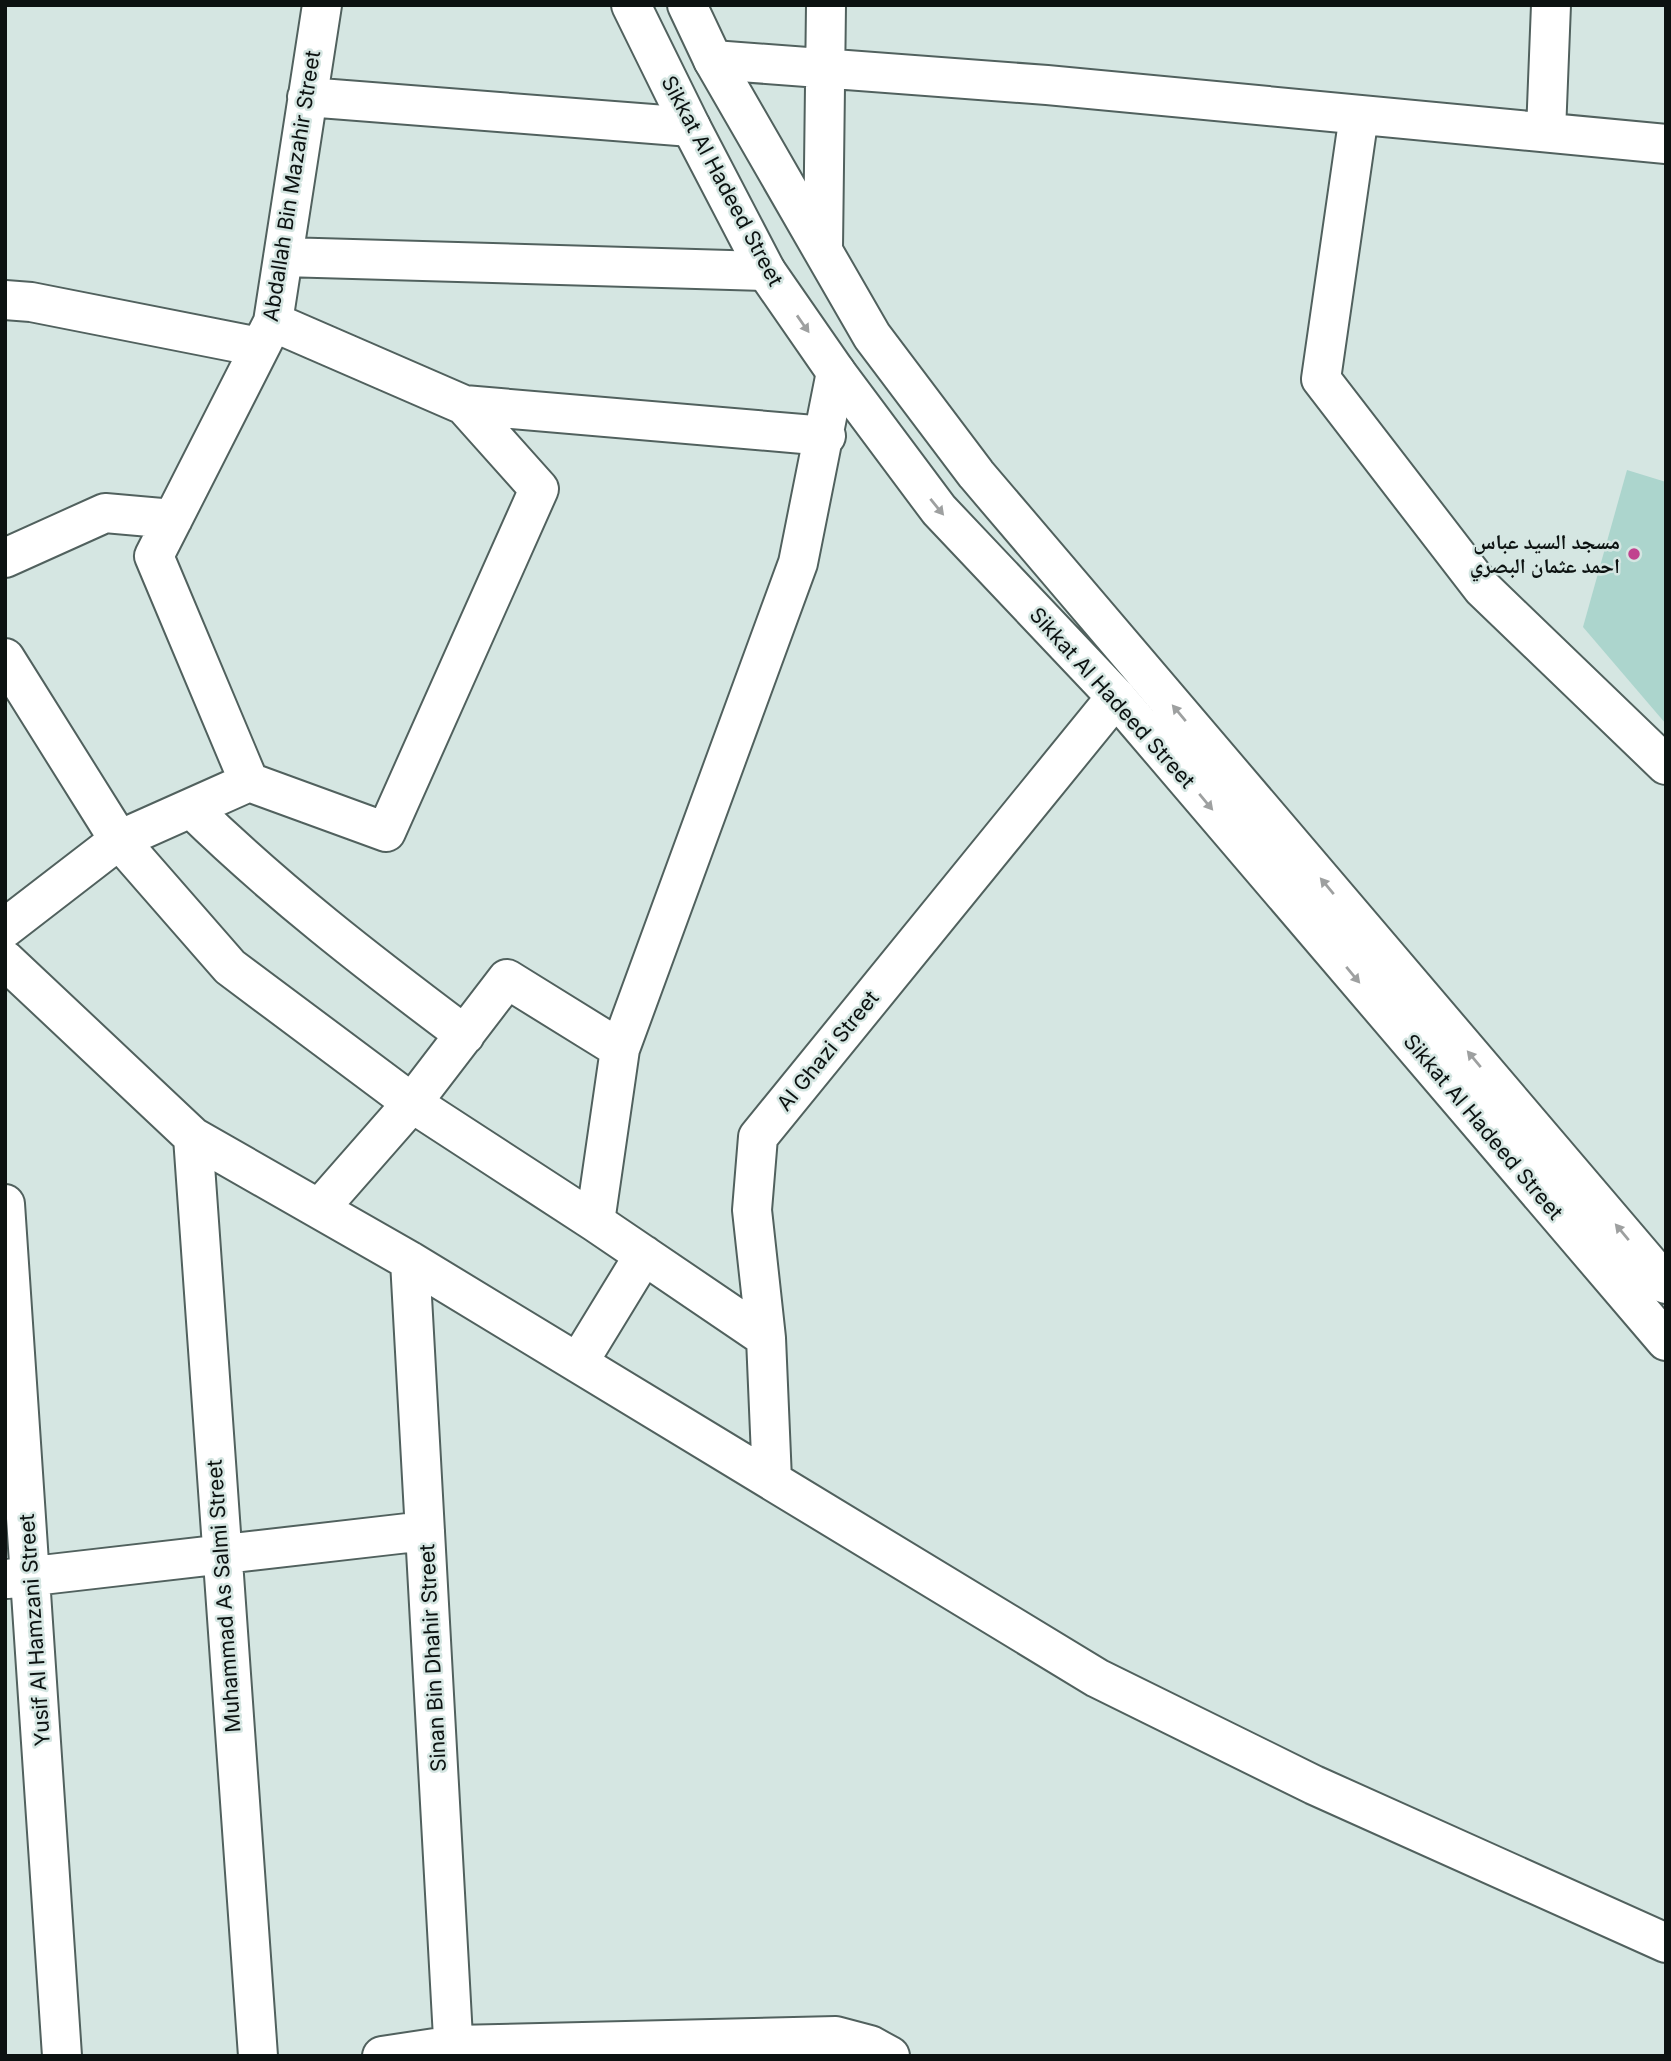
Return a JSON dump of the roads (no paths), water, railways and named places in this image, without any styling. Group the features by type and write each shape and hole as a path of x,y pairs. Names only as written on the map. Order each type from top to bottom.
{"street":[{"name":"Abdallah Bin Mazahir Street","path":"249,782 154,556 266,334 283,257 322,5"},
{"name":"Sikkat Al Hadeed Street","path":"631,5 766,271 836,372 939,510 1116,697 1666,1341"},
{"name":"Sikkat Al Hadeed Street","path":"687,5 713,60 872,336 976,474 1666,1284"},
{"path":"823,247 826,5"},
{"path":"1546,132 1551,5"},
{"path":"713,60 1047,85 1666,144"},
{"path":"307,97 691,127"},
{"path":"1359,115 1321,379 1482,588 1666,765"},
{"path":"283,257 766,271"},
{"path":"5,300 266,334 464,405 826,436"},
{"path":"595,1222 620,1049 798,563 826,436 836,372"},
{"path":"5,928 119,840 249,782 386,832 540,489 464,405"},
{"path":"5,558 105,513 173,519"},
{"path":"5,658 119,840 230,967 412,1103 766,1338"},
{"name":"Al Ghazi Street","path":"772,1480 766,1338 752,1210 758,1136 1116,697"},
{"path":"191,808 254,869 339,941 465,1035"},
{"path":"5,961 193,1137 410,1261 1097,1678 1314,1786 1666,1943"},
{"path":"319,1209 412,1103 507,979 620,1049"},
{"name":"Muhammad As Salmi Street","path":"193,1137 220,1555 258,2056"},
{"name":"Yusif Al Hamzani Street","path":"5,1204 19,1578 62,2056"},
{"path":"578,1363 644,1255"},
{"name":"Sinan Bin Dhahir Street","path":"410,1261 455,2050"},
{"path":"19,1578 425,1531"},
{"path":"382,2056 455,2050 836,2036 870,2045 890,2056"}],"place":[{"name":"مسجد السيد عباس احمد عثمان البصري","path":"1634,554"}]}
